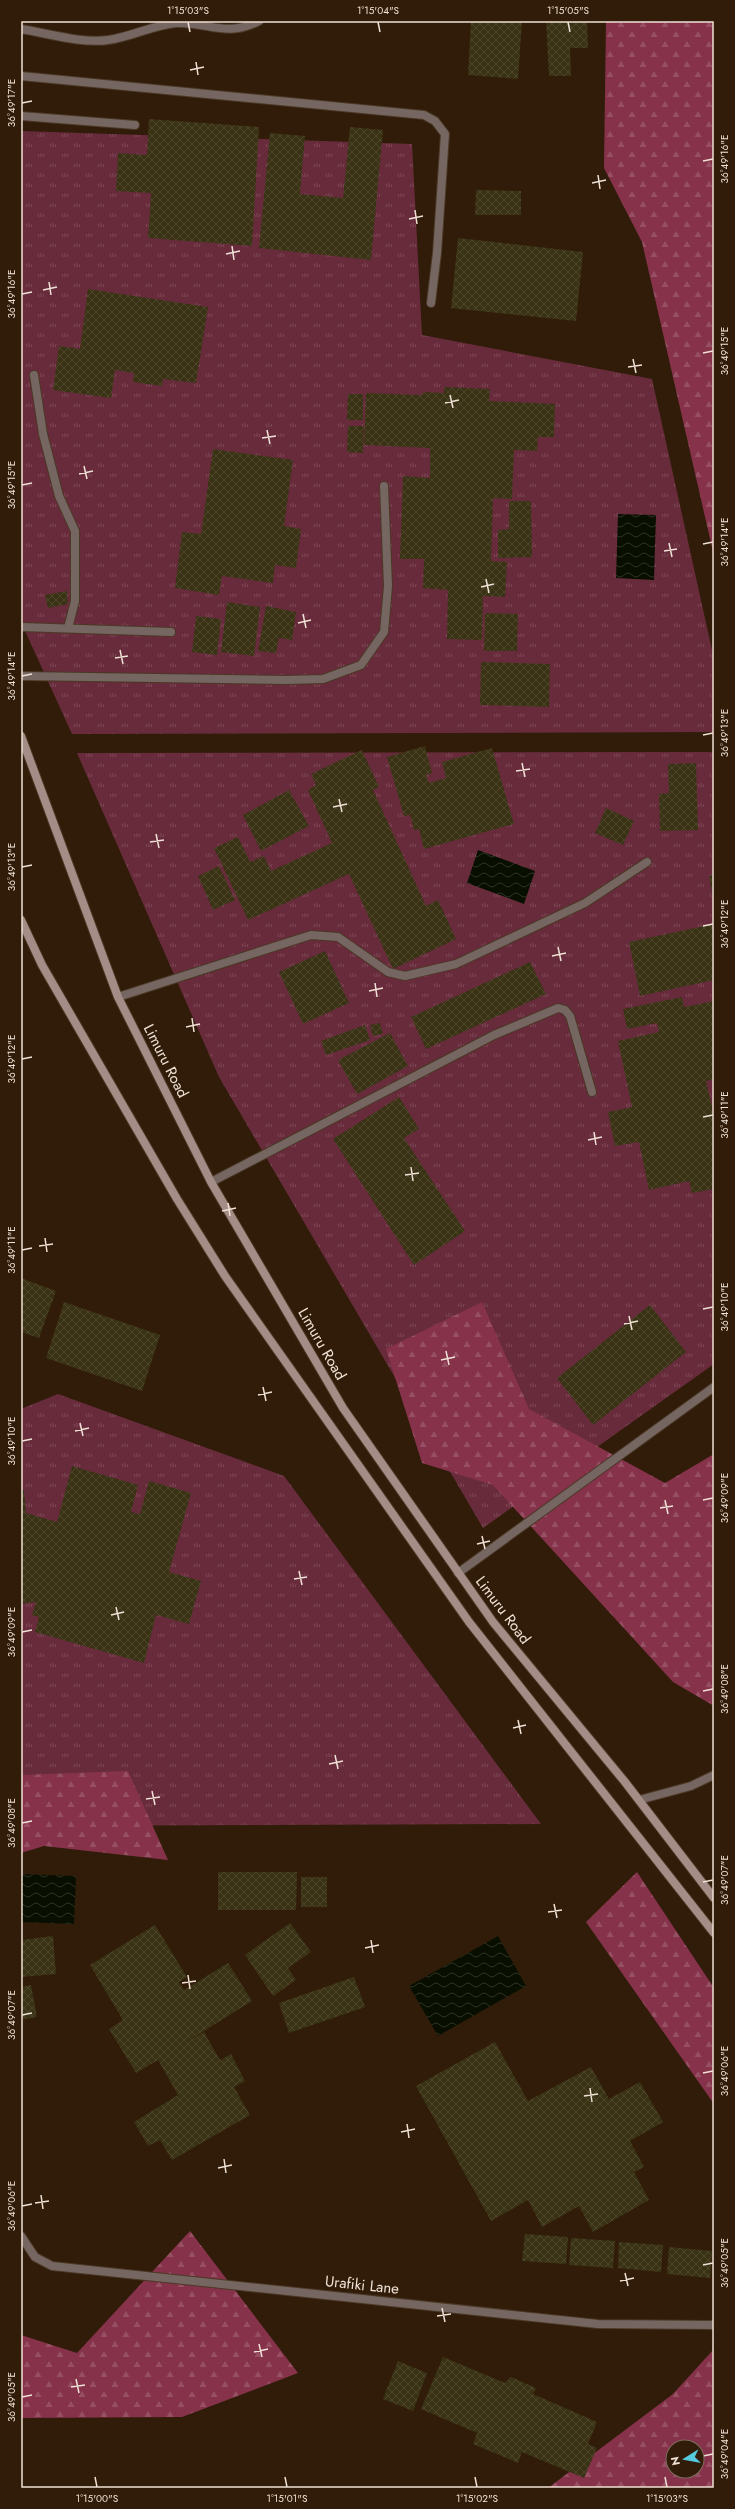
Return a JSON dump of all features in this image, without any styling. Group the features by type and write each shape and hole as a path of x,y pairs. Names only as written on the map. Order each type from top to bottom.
{"main road":[{"name":"Limuru Road","path":"21,736 118,997 211,1182 343,1408 493,1622 640,1800 714,1898"},
{"path":"21,920 46,972 177,1199 225,1276 469,1622 714,1934"}],"street":[{"path":"21,29 88,40 107,40 174,24 198,24 223,30 236,30 259,21"},
{"path":"21,76 424,115 435,121 445,134 436,253 430,303"},
{"path":"21,116 135,125"},
{"path":"34,376 44,434 59,496 75,531 75,602 68,628"},
{"path":"21,676 286,680 323,679 361,665 384,632 388,586 384,486"},
{"path":"21,627 171,632"},
{"path":"118,997 311,935 338,937 388,972 406,976 456,964 585,903 647,862"},
{"path":"211,1182 488,1038 537,1015 558,1008 565,1010 570,1016 592,1092"},
{"path":"458,1573 714,1387"},
{"path":"640,1800 691,1786 714,1775"},
{"name":"Urafiki Lane","path":"21,2236 35,2256 52,2266 598,2324 714,2325"}],"green space":[{"path":"606,21 714,21 714,556 642,242 604,168"},
{"path":"21,131 412,144 422,335 652,379 714,659 714,732 72,734 21,622"},
{"path":"714,752 714,1364 483,1528 219,1077 77,753"},
{"path":"482,1302 529,1409 665,1483 714,1454 714,1706 673,1682 493,1485 422,1463 386,1349"},
{"path":"58,1394 284,1476 541,1824 21,1826 21,1409"},
{"path":"128,1771 168,1860 44,1846 21,1853 21,1775"},
{"path":"637,1872 714,1988 714,2104 586,1922"},
{"path":"190,2231 298,2373 182,2417 21,2418 21,2335 77,2353"},
{"path":"714,2349 714,2488 548,2488 673,2394"}],"water":[{"path":"618,514 656,515 654,580 616,578"},
{"path":"478,850 535,871 524,904 467,883"},
{"path":"21,1874 76,1876 74,1924 21,1922"},
{"path":"498,1936 526,1986 438,2036 409,1986"}],"building":[{"path":"471,21 522,21 518,79 468,75"},
{"path":"546,21 587,21 588,48 570,48 571,76 549,76"},
{"path":"149,119 259,127 252,246 148,238 151,193 116,191 118,153 147,155"},
{"path":"350,127 383,130 371,260 259,248 270,133 305,136 300,194 343,198"},
{"path":"476,190 521,191 521,215 475,215"},
{"path":"458,238 583,252 576,321 451,308"},
{"path":"88,289 208,307 196,383 163,379 162,386 133,382 134,373 115,370 111,398 53,390 59,346 80,349"},
{"path":"444,387 490,389 489,401 555,404 554,437 538,437 537,451 514,450 512,499 493,498 491,561 507,562 505,597 483,596 482,640 447,639 448,590 423,588 424,559 400,559 403,476 430,478 430,448 364,445 366,393 423,395 423,392 444,393"},
{"path":"348,394 363,394 363,420 347,420"},
{"path":"348,426 364,426 363,453 347,452"},
{"path":"213,449 293,460 284,526 301,529 296,568 275,565 273,583 222,576 219,595 175,588 182,532 201,534"},
{"path":"509,501 531,501 532,557 498,558 498,530 509,529"},
{"path":"67,591 68,604 48,608 45,595"},
{"path":"227,602 260,607 254,656 221,652"},
{"path":"266,606 296,612 292,640 279,638 276,653 258,651"},
{"path":"485,613 518,614 517,651 484,651"},
{"path":"196,616 221,619 217,655 192,652"},
{"path":"481,662 550,664 549,707 480,705"},
{"path":"425,746 432,773 426,775 429,783 446,778 442,762 492,748 514,824 424,849 419,829 414,830 410,815 404,816 387,757"},
{"path":"362,750 379,787 373,790 426,906 438,900 456,939 393,969 349,874 248,920 214,848 238,837 250,862 264,856 271,871 332,843 308,790 316,785 311,774"},
{"path":"696,763 698,830 660,831 659,794 669,793 668,764"},
{"path":"289,790 309,826 261,851 243,815"},
{"path":"606,808 634,821 623,845 595,833"},
{"path":"219,866 235,900 213,910 198,876"},
{"path":"714,875 714,897 713,897 709,876"},
{"path":"714,924 714,980 640,996 629,942"},
{"path":"325,951 349,1003 303,1024 279,972"},
{"path":"530,962 546,994 426,1049 411,1017"},
{"path":"682,997 684,1007 714,1001 714,1079 706,1081 714,1115 714,1189 692,1193 689,1181 649,1190 639,1142 615,1146 608,1112 632,1107 618,1041 659,1032 657,1023 627,1029 623,1009"},
{"path":"380,1023 383,1034 373,1036 370,1025"},
{"path":"365,1025 370,1040 326,1055 321,1041"},
{"path":"390,1033 408,1066 357,1094 338,1060"},
{"path":"399,1097 419,1129 404,1138 465,1231 414,1265 333,1139"},
{"path":"21,1278 56,1291 39,1338 21,1332"},
{"path":"64,1302 160,1335 142,1391 46,1358"},
{"path":"650,1305 686,1352 593,1425 557,1378"},
{"path":"72,1466 138,1485 131,1512 140,1514 149,1481 191,1493 169,1572 201,1581 189,1624 156,1615 144,1663 35,1632 39,1617 32,1615 36,1602 21,1604 21,1491 24,1490 26,1513 57,1522"},
{"path":"218,1872 297,1872 296,1910 218,1910"},
{"path":"301,1877 327,1877 327,1907 301,1907"},
{"path":"290,1923 311,1952 288,1968 296,1980 273,1996 245,1955"},
{"path":"155,1925 187,1977 179,1982 184,1990 228,1963 252,2001 183,2044 204,2032 220,2060 231,2054 245,2081 234,2087 250,2115 172,2160 160,2140 148,2146 134,2122 178,2095 158,2060 136,2073 109,2029 123,2020 90,1965"},
{"path":"53,1936 56,1974 21,1977 21,1940"},
{"path":"354,1977 365,2007 289,2033 279,2003"},
{"path":"31,1985 37,2017 21,2020 21,1987"},
{"path":"495,2042 528,2101 591,2067 609,2099 640,2082 663,2122 630,2141 644,2167 634,2172 649,2200 593,2232 579,2206 542,2227 528,2200 491,2221 416,2086"},
{"path":"525,2234 568,2237 566,2264 522,2261"},
{"path":"571,2238 615,2241 613,2268 569,2265"},
{"path":"619,2242 663,2245 661,2272 618,2268"},
{"path":"669,2247 712,2251 710,2278 667,2274"},
{"path":"443,2357 505,2383 511,2377 536,2388 533,2394 597,2422 588,2444 597,2448 584,2478 522,2452 518,2463 473,2444 477,2433 421,2409"},
{"path":"398,2361 427,2373 413,2411 383,2399"}]}
